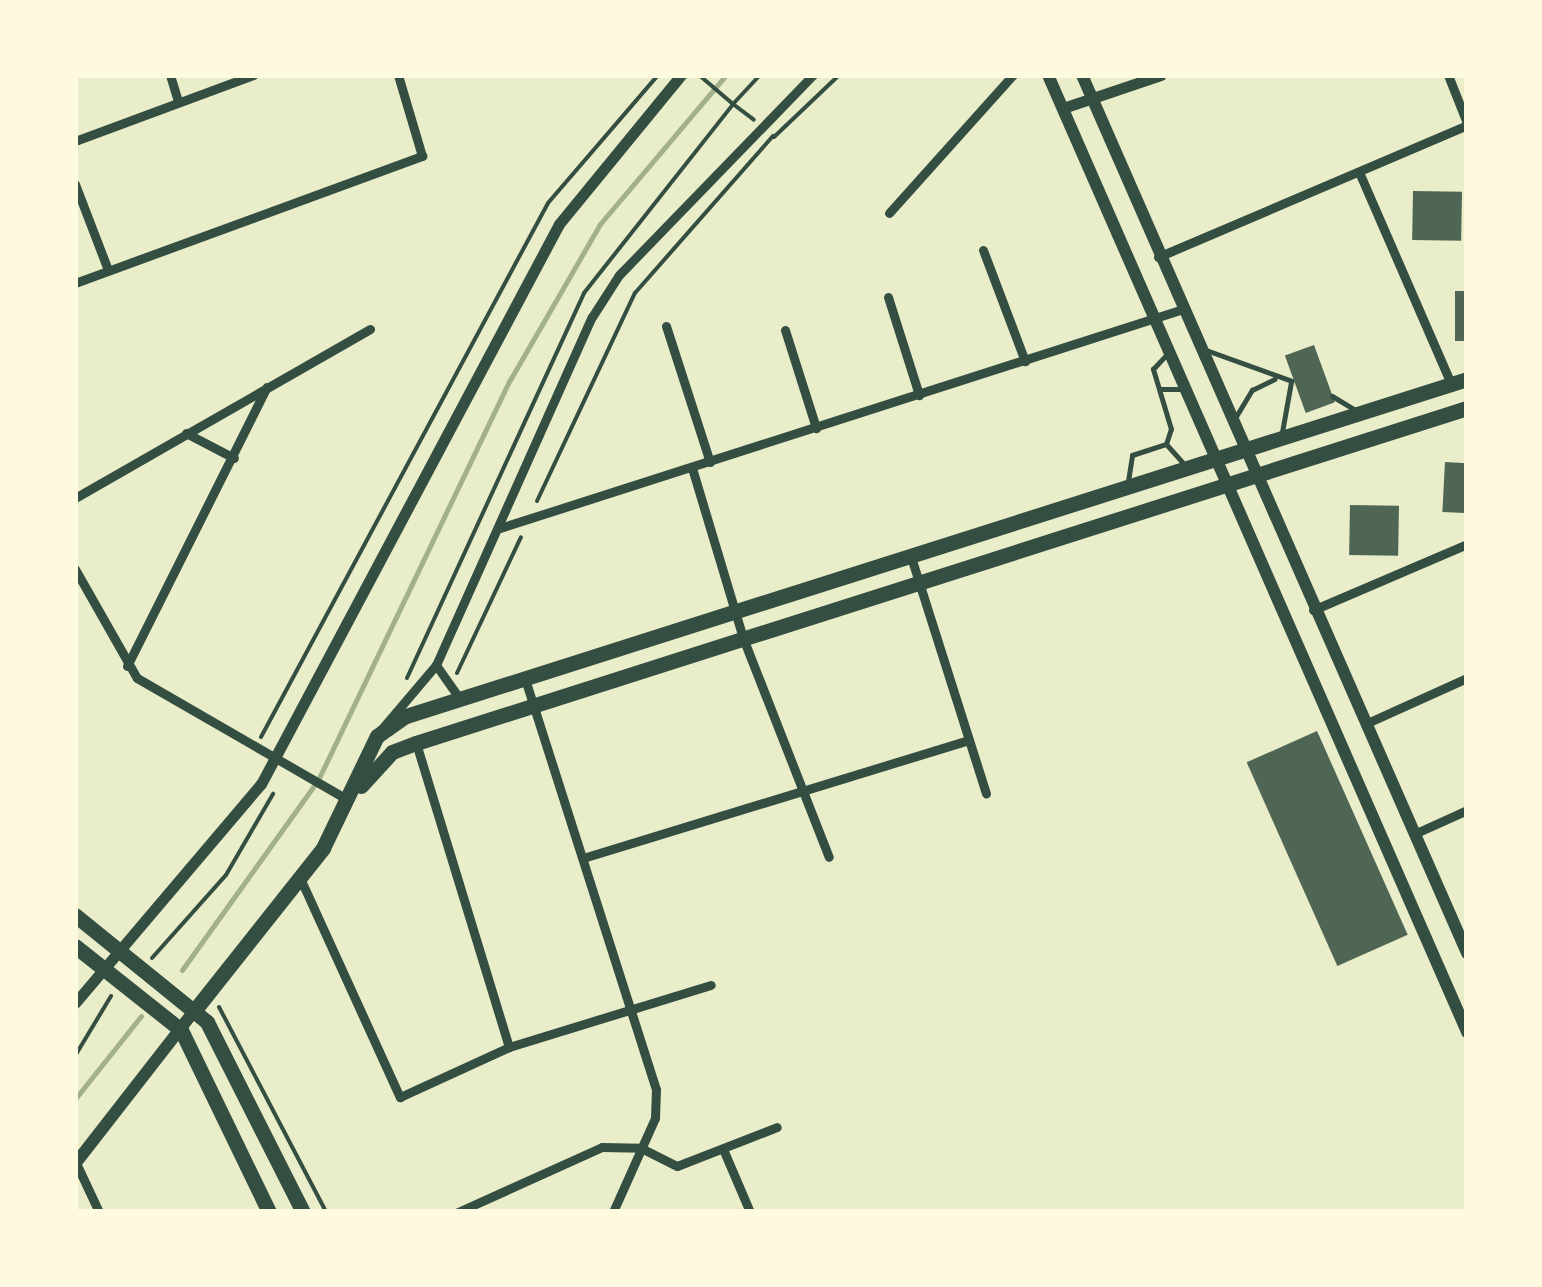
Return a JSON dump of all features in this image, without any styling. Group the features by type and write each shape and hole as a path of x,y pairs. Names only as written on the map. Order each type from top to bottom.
{"main road":[{"path":"1048,75 1467,1032"},
{"path":"1082,75 1180,310 1467,952"},
{"path":"349,800 377,736 406,716 1467,378"},
{"path":"75,1163 300,878 349,800 382,761 416,743 1467,408"},
{"path":"75,915 194,1012 302,1212"},
{"path":"75,946 181,1030 269,1212"}],"street":[{"path":"170,75 178,101"},
{"path":"75,141 253,75"},
{"path":"75,283 422,156 421,135 398,75"},
{"path":"76,999 275,759 559,224 681,75"},
{"path":"377,736 436,664 592,317 619,275 813,75"},
{"path":"888,212 1013,75"},
{"path":"1062,108 1162,75"},
{"path":"1158,257 1467,124 1448,75"},
{"path":"1359,172 1450,384"},
{"path":"75,184 108,270"},
{"path":"983,250 1025,361"},
{"path":"888,297 919,395"},
{"path":"500,528 1180,310"},
{"path":"666,326 710,462"},
{"path":"75,498 370,329"},
{"path":"785,330 816,428"},
{"path":"127,666 267,387"},
{"path":"186,434 234,458"},
{"path":"692,468 743,638 829,857"},
{"path":"1313,610 1467,544"},
{"path":"912,557 986,793"},
{"path":"75,569 127,666 255,747 349,800"},
{"path":"436,664 460,699"},
{"path":"1364,724 1467,678"},
{"path":"525,679 658,1099 613,1212"},
{"path":"582,858 968,740"},
{"path":"416,743 508,1046"},
{"path":"1414,834 1467,810"},
{"path":"300,878 400,1097 508,1046 710,986"},
{"path":"460,1212 592,1151 641,1148 677,1166 777,1127"},
{"path":"722,1149 750,1212"},
{"path":"75,1163 100,1212"}],"lane":[{"path":"1194,340 1278,379 1292,380 1286,424 1274,440"},
{"path":"1167,353 1153,369 1160,389 1166,444 1188,468"},
{"path":"1232,428 1245,398 1278,379"},
{"path":"1160,389 1183,389"},
{"path":"1332,396 1366,411"},
{"path":"1127,488 1132,455 1166,444"}],"path":[{"path":"255,747 548,203 658,75"},
{"path":"699,75 733,104 760,75"},
{"path":"774,137 839,75"},
{"path":"75,1056 115,987"},
{"path":"219,1007 326,1212"}],"building":[{"path":"1413,191 1462,192 1461,241 1412,240"},
{"path":"1455,291 1467,291 1467,341 1455,341"},
{"path":"1314,345 1335,402 1306,413 1285,356"},
{"path":"1445,462 1467,463 1464,513 1442,512"},
{"path":"1350,505 1399,506 1398,556 1349,555"},
{"path":"1317,731 1408,935 1337,966 1247,762"}],"waterway":[{"path":"182,970 318,780 510,380 600,224 726,75"},
{"path":"75,1099 141,1016"}]}
